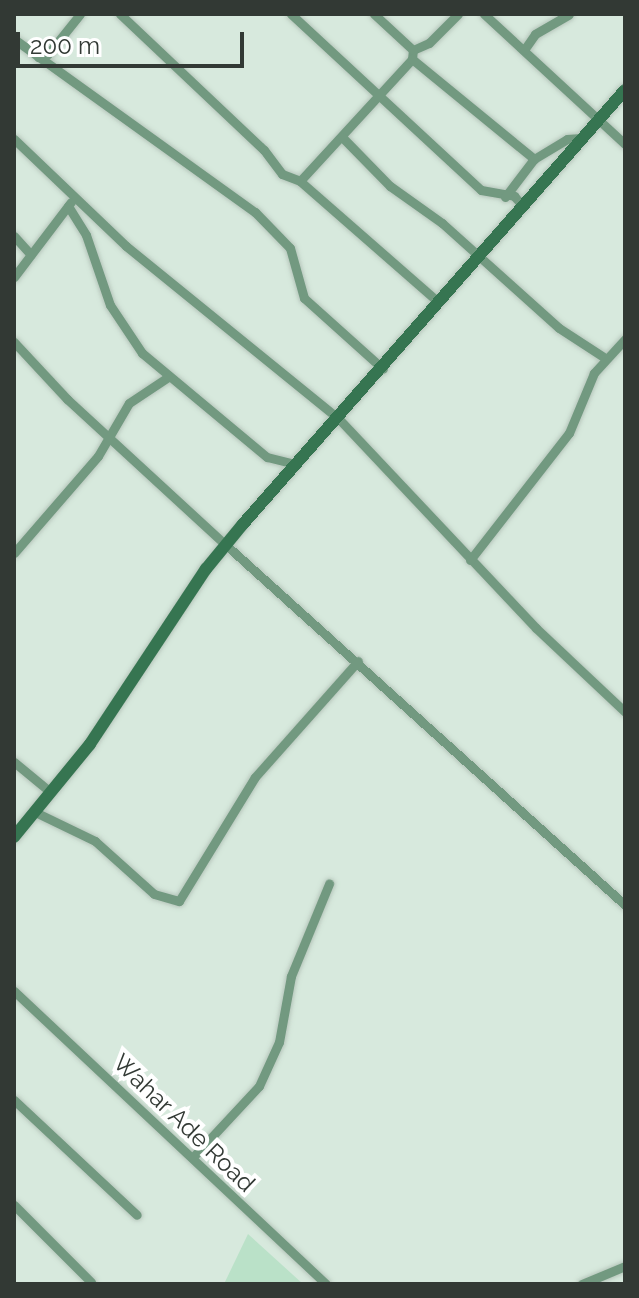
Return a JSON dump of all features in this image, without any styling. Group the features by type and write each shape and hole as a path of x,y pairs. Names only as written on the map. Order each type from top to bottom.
{"street":[{"path":"38,57 48,54 80,14"},
{"path":"120,14 264,150 282,174 300,181 438,302"},
{"path":"291,14 481,190 505,197 514,196 522,205"},
{"path":"374,14 413,55 534,159"},
{"path":"300,181 413,55 458,14"},
{"path":"484,14 625,144"},
{"path":"524,50 535,34 569,14"},
{"path":"14,39 255,212 290,248 304,298 383,369"},
{"path":"14,837 48,790 90,744 226,545 625,90"},
{"path":"342,137 390,186 479,256 559,328 605,358"},
{"path":"505,197 534,159 567,139 581,138"},
{"path":"14,139 126,246 339,419 470,560 625,712"},
{"path":"14,277 75,196"},
{"path":"68,206 86,235 127,335 168,377 267,457 296,464"},
{"path":"14,236 31,255"},
{"path":"470,560 569,433 583,394 605,358 625,339"},
{"path":"14,342 226,545 625,905"},
{"path":"14,553 98,456 129,403 168,377"},
{"path":"33,811 95,841 154,894 179,901 255,777 358,661"},
{"path":"14,762 48,790"},
{"path":"193,1157 259,1086 279,1042 291,976 329,884"},
{"name":"Wahar Ade Road","path":"14,991 326,1284"},
{"path":"14,1100 137,1215"},
{"path":"14,1205 91,1282"},
{"path":"582,1284 625,1266"}],"green space":[{"path":"248,1234 303,1284 224,1284"}]}
